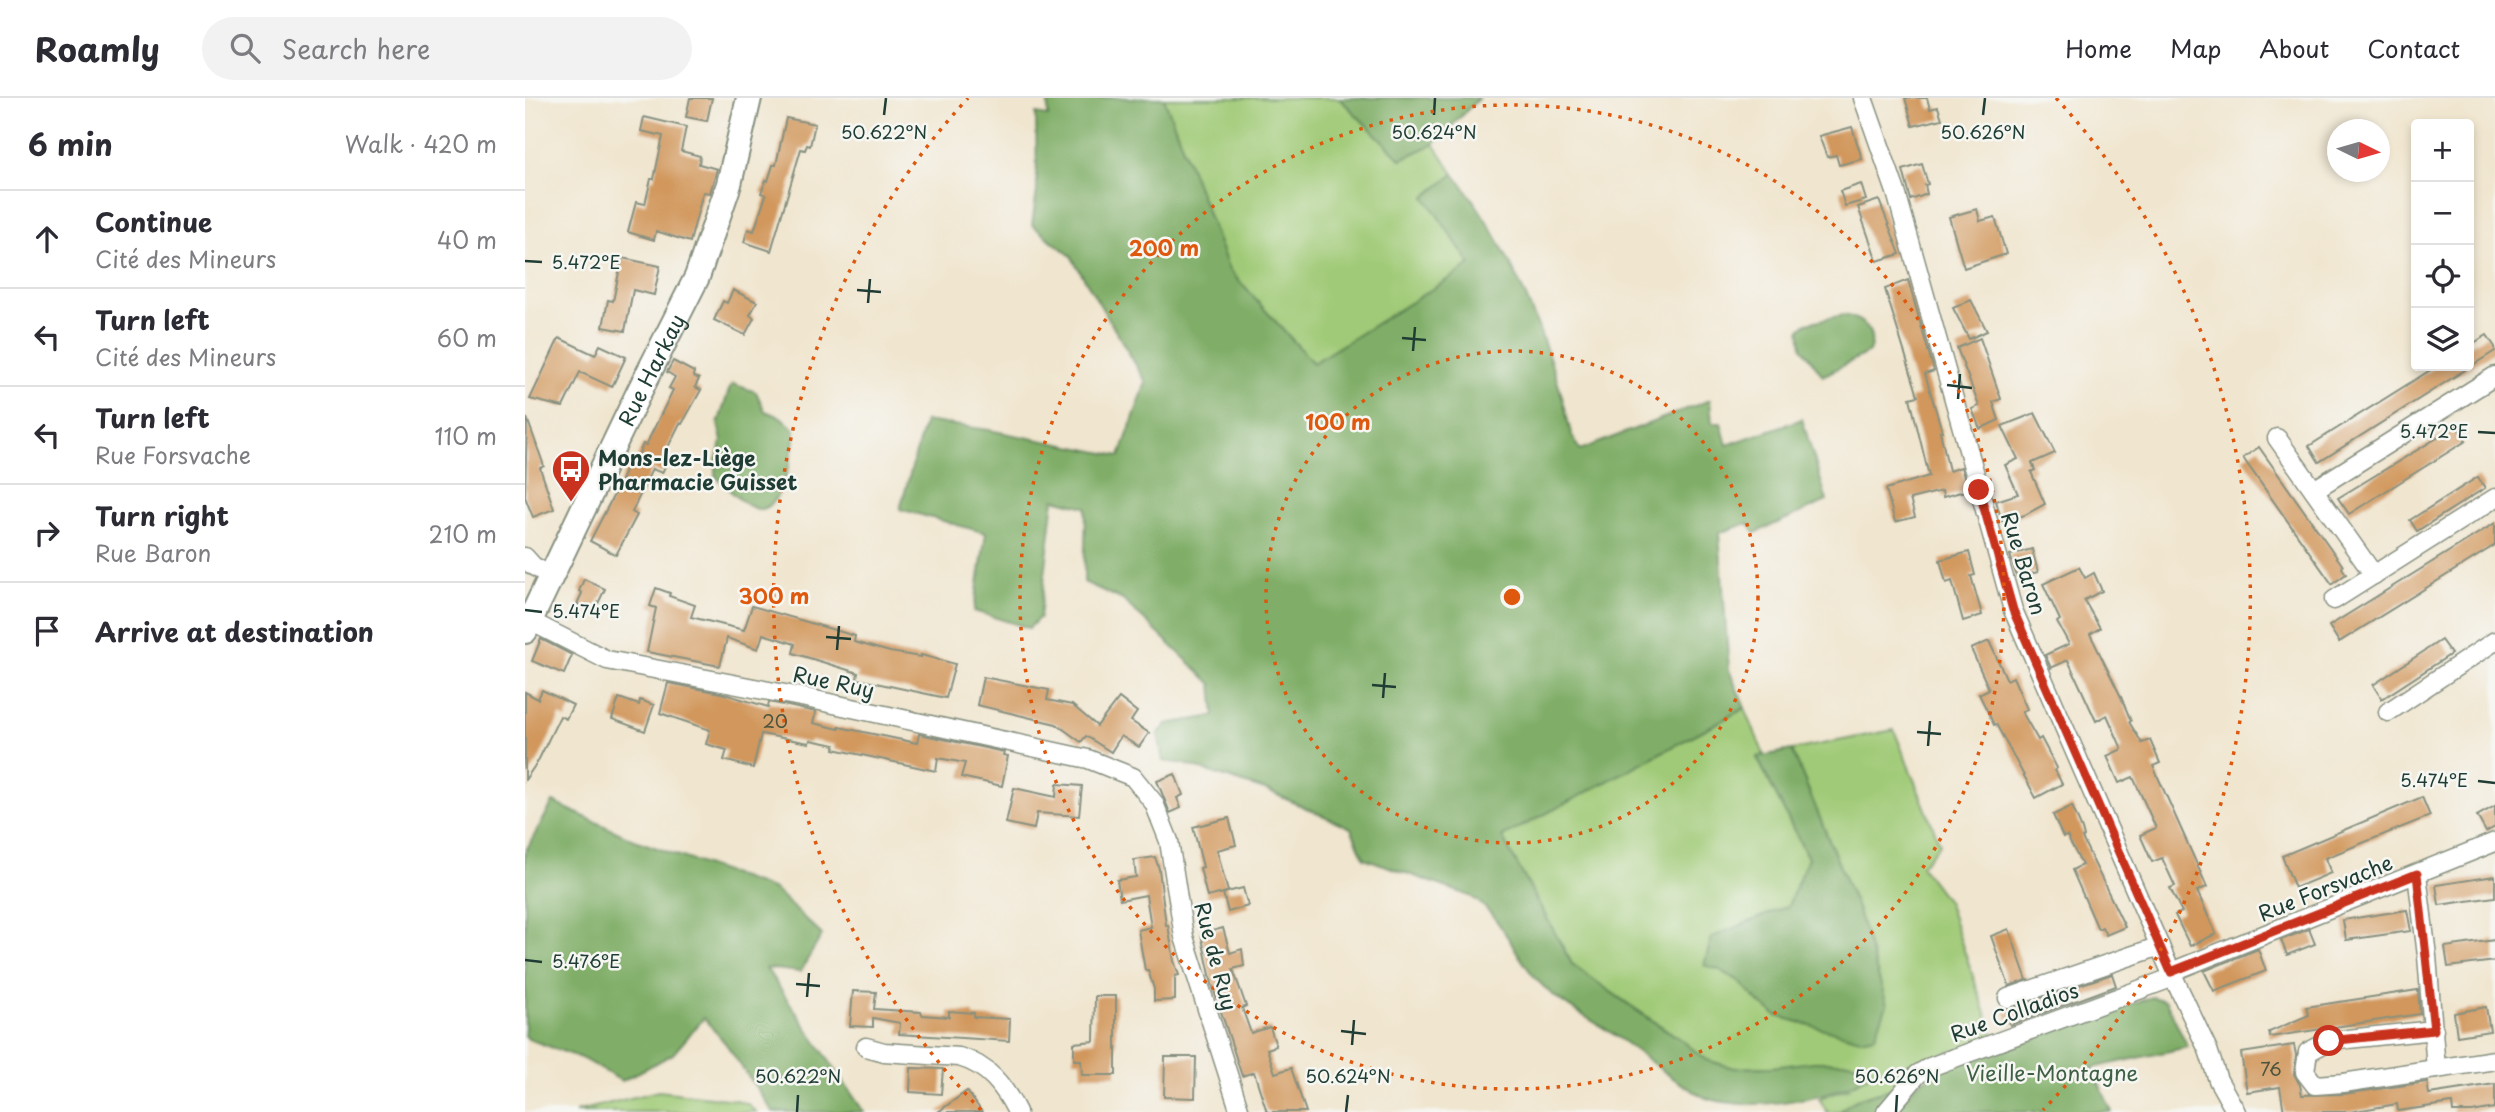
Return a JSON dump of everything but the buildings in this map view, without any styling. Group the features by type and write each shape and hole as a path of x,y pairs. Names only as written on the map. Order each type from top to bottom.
{"street":[{"name":"Rue Harkay","path":"528,626 697,277 729,184 749,98"},
{"name":"Rue Baron","path":"1863,98 1896,192 2013,610 2208,1050 2218,1080 2237,1112"},
{"path":"2313,490 2495,376"},
{"path":"2277,438 2374,575"},
{"path":"2334,600 2495,498"},
{"path":"525,558 551,576"},
{"name":"Rue Ruy","path":"528,626 607,660 806,698 1088,759 1133,777"},
{"path":"2388,712 2495,641"},
{"name":"Rue de Ruy","path":"1133,777 1154,803 1169,841 1184,937 1240,1112"},
{"name":"Rue Forsvache","path":"2173,975 2495,842"},
{"path":"2417,874 2436,1069"},
{"path":"2007,998 2160,946"},
{"name":"Rue Colladios","path":"1886,1112 1919,1074 1930,1067 2173,975"},
{"path":"2434,1030 2329,1041 2308,1052 2305,1072 2315,1085 2495,1060"},
{"path":"866,1047 884,1052 970,1060 1001,1083 1017,1112"}],"green space":[{"path":"1048,98 1164,98 1229,270 1313,363 1471,265 1425,197 1454,174 1483,215 1520,283 1560,389 1570,431 1580,450 1710,400 1712,423 1721,423 1727,445 1802,419 1827,501 1755,533 1748,523 1719,533 1729,670 1745,708 1502,837 1572,964 1679,1038 1706,1060 1734,1068 1849,1062 1870,1067 1870,1075 1833,1091 1789,1101 1745,1104 1706,1098 1681,1084 1547,990 1530,971 1491,914 1470,896 1364,858 1351,828 1268,791 1185,764 1163,761 1158,734 1167,724 1215,716 1212,684 1123,600 1084,582 1086,507 1054,499 1040,617 1029,628 974,611 986,533 900,509 925,421 989,430 1120,456 1146,382 1071,256 1032,225 1037,191 1036,114 1048,116"},
{"path":"1164,98 1339,98 1401,159 1434,144 1454,174 1426,197 1471,265 1313,363 1229,270"},
{"path":"1339,98 1479,98 1434,144 1401,159"},
{"path":"1843,315 1857,319 1867,327 1871,338 1869,352 1823,376 1802,347 1800,329 1807,323"},
{"path":"733,384 756,392 765,411 781,417 795,430 785,477 774,500 767,507 758,509 747,504 715,475 715,464 722,441 718,424"},
{"path":"1745,708 1764,755 1757,758 1808,858 1788,906 1712,937 1720,970 1739,981 1760,1003 1887,1005 1858,911 1792,750 1894,730 1940,844 1921,866 1947,901 1994,1037 1917,1061 1893,1089 1864,1097 1839,1112 1827,1112 1819,1098 1849,1088 1771,1067 1734,1068 1706,1060 1679,1038 1572,964 1502,837"},
{"path":"1792,750 1858,911 1887,1005 1875,1036 1860,1039 1777,1016 1739,981 1720,970 1704,965 1712,937 1788,906 1808,858 1757,757"},
{"path":"553,802 632,839 775,890 822,935 800,972 766,968 864,1112 773,1112 726,1044 704,1018 673,1054 622,1081 581,1058 528,1039 525,1035 525,852"},
{"name":"Vieille-Montagne","path":"2152,997 2166,1001 2188,1047 2092,1068 2112,1112 1895,1112 1915,1085 1947,1065"},
{"path":"1893,1089 1875,1112 1839,1112 1864,1097"},
{"path":"658,1091 736,1100 748,1104 756,1112 575,1112"}],"place":[{"name":"Mons-lez-Liège Pharmacie Guisset","path":"571,503"}],"route":[{"path":"1979,490 2013,610 2171,972 2417,874 2434,1030 2329,1041"}]}
